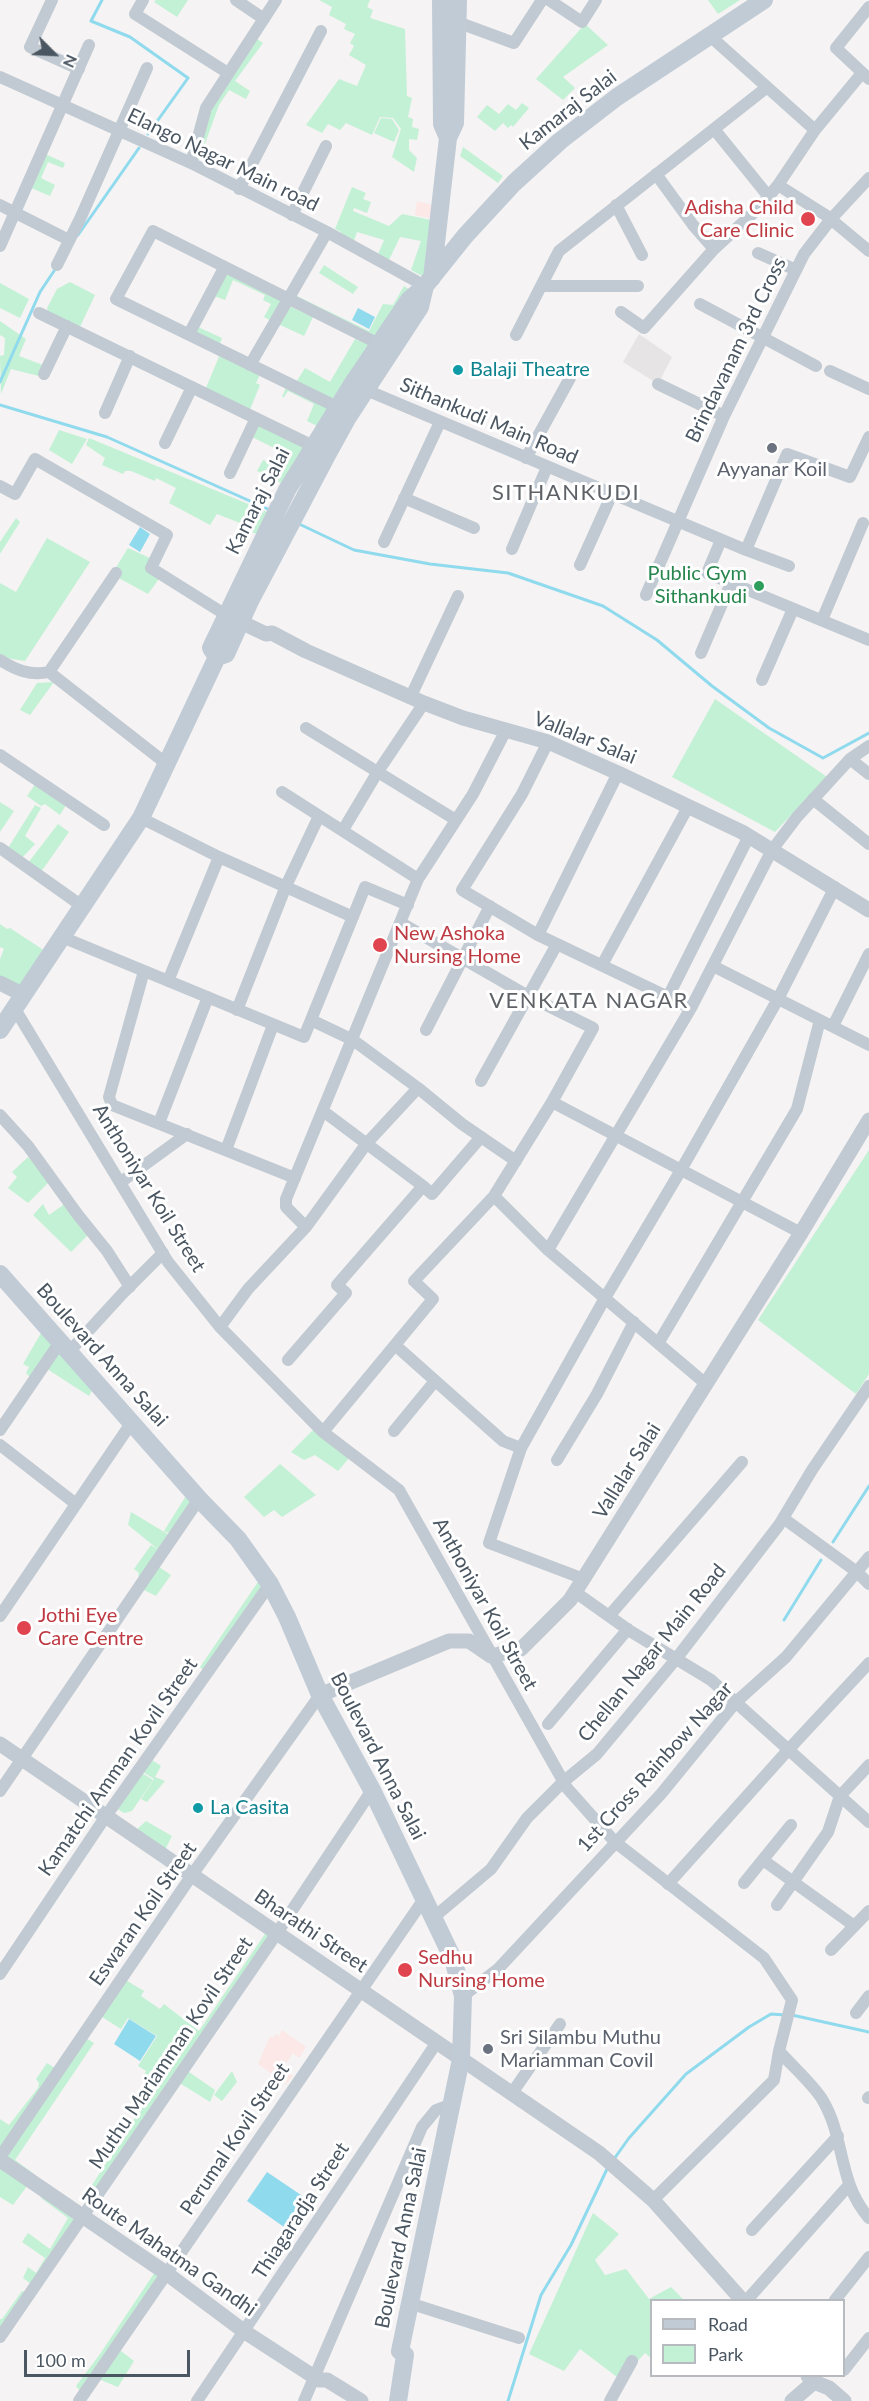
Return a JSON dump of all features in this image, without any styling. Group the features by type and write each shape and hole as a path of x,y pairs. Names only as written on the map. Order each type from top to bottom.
{"main road":[{"path":"441,0 442,124 448,138"},
{"path":"429,282 439,222 448,138 455,123 458,0"},
{"name":"Kamaraj Salai","path":"0,1030 141,818 217,657 226,654 236,614 295,494 359,387 379,344 409,300 429,282 465,236 514,183 560,141 617,97 764,0"},
{"path":"439,222 465,236"},
{"name":"Kamaraj Salai","path":"295,494 313,446 337,407 359,387 420,307 429,282"},
{"name":"Boulevard Anna Salai","path":"0,1274 199,1499 238,1539 270,1584 287,1617 320,1695 372,1790 453,1959 463,1996 461,2059 400,2351"},
{"name":"Boulevard Anna Salai","path":"385,2401 394,2353 400,2351"},
{"name":"Boulevard Anna Salai","path":"398,2401 405,2355 400,2351"}],"street":[{"path":"52,0 30,47 79,69"},
{"path":"143,0 135,14 228,73"},
{"path":"236,0 264,19"},
{"path":"191,163 206,108 276,0"},
{"path":"457,22 514,43 542,0"},
{"path":"549,0 582,22 596,0"},
{"path":"621,312 644,328 714,249 769,197 815,130 866,76 836,48 869,7 862,0"},
{"path":"239,189 321,32"},
{"path":"710,36 815,130"},
{"path":"0,246 89,45"},
{"path":"57,265 81,219 147,68"},
{"name":"Elango Nagar Main road","path":"0,77 191,163 429,282"},
{"path":"516,335 559,251 766,88"},
{"path":"714,129 769,197"},
{"path":"292,215 326,146"},
{"path":"656,174 693,225 714,249"},
{"name":"Brindavanam 3rd Cross","path":"646,595 724,416 804,254 831,219 869,178"},
{"path":"778,185 831,219 869,251"},
{"path":"0,205 69,240"},
{"path":"616,206 642,255"},
{"path":"337,407 117,299 153,231 379,344"},
{"path":"250,365 327,232"},
{"path":"758,253 796,270"},
{"path":"189,334 224,268"},
{"path":"541,286 638,286"},
{"path":"700,304 816,366"},
{"path":"39,313 313,446"},
{"path":"44,374 67,326"},
{"path":"105,413 130,356"},
{"path":"830,371 869,388"},
{"path":"526,458 570,378"},
{"path":"658,384 724,416"},
{"path":"165,443 192,387"},
{"name":"Sithankudi Main Road","path":"359,387 721,540 789,566"},
{"path":"230,473 256,418"},
{"path":"384,542 440,422"},
{"path":"746,550 787,454 850,477 869,437"},
{"path":"0,486 15,494 35,459 167,535 151,568 236,614"},
{"path":"512,549 547,467"},
{"path":"580,565 612,494"},
{"path":"404,498 474,528"},
{"path":"822,620 863,524"},
{"path":"721,540 707,573 869,640"},
{"path":"0,660 16,669 35,675 49,672 116,573"},
{"path":"700,653 731,583"},
{"path":"343,830 418,700 458,596"},
{"path":"762,680 794,609"},
{"name":"Vallalar Salai","path":"236,614 271,627 272,633 306,651 418,700 463,718 548,742 618,773 749,836 869,910"},
{"path":"49,672 168,765"},
{"path":"306,728 456,820"},
{"path":"306,1227 285,1203 295,1178 418,879 473,794 506,730"},
{"path":"548,742 522,794 462,890 538,935 692,1008"},
{"path":"548,1250 692,1008 772,850 813,799 850,759 869,746"},
{"path":"0,755 104,825"},
{"path":"850,759 869,774"},
{"path":"538,935 618,773"},
{"path":"282,792 418,879"},
{"path":"813,799 869,844"},
{"path":"602,965 688,807"},
{"path":"237,1010 286,886 319,816"},
{"path":"141,818 219,857 353,917"},
{"path":"668,997 749,836"},
{"path":"0,848 82,906"},
{"path":"168,981 219,857"},
{"path":"62,937 304,1037 365,887 408,904"},
{"path":"584,1579 489,1544 521,1448 778,999 835,887"},
{"path":"426,1030 490,906"},
{"path":"323,1432 433,1299 414,1281 494,1196 552,1102 593,1028 528,996 400,923"},
{"path":"481,1081 557,944"},
{"path":"833,1026 869,954"},
{"path":"713,966 869,1045"},
{"path":"144,971 109,1097 110,1102 116,1108 295,1178"},
{"path":"0,983 19,1002"},
{"path":"159,1123 208,998"},
{"name":"Anthoniyar Koil Street","path":"19,1002 164,1253 220,1327 323,1432 399,1490 563,1782 615,1842 764,1958 792,2000 774,2080 653,2200"},
{"path":"311,1020 353,1040 516,1161"},
{"path":"659,1342 797,1109 820,1020"},
{"path":"226,1150 273,1024"},
{"path":"220,1327 248,1289 306,1227 367,1143 417,1088"},
{"path":"552,1102 801,1233"},
{"path":"323,1111 432,1194 481,1137"},
{"path":"0,1115 28,1146 107,1251 130,1287"},
{"name":"Vallalar Salai","path":"491,1656 521,1649 570,1600 801,1233 869,1120"},
{"path":"121,1182 187,1134"},
{"path":"288,1360 346,1293 337,1285 423,1186"},
{"path":"494,1196 548,1250 706,1384"},
{"path":"0,1430 64,1347 164,1253"},
{"path":"557,1460 597,1394 634,1322"},
{"path":"396,1345 503,1441 521,1448"},
{"path":"394,1431 435,1381"},
{"name":"Chellan Nagar Main Road","path":"433,1918 491,1869 527,1818 563,1782 597,1754 676,1659 783,1518 812,1470 869,1386"},
{"path":"0,1616 132,1422"},
{"path":"0,1445 76,1504"},
{"path":"609,1616 742,1462"},
{"path":"0,1791 199,1499"},
{"path":"783,1518 869,1584"},
{"name":"1st Cross Rainbow Nagar","path":"463,1996 498,1969 661,1794 736,1702 786,1657 869,1557"},
{"name":"Kamatchi Amman Kovil Street","path":"0,1974 106,1816 270,1584"},
{"path":"575,1592 628,1629 711,1680 869,1822"},
{"path":"548,1724 628,1629"},
{"path":"320,1695 449,1641 469,1641 491,1656"},
{"path":"668,1884 869,1663"},
{"name":"Eswaran Koil Street","path":"0,2159 192,1875 320,1695"},
{"name":"Bharathi Street","path":"0,1744 600,2153 653,2200"},
{"path":"777,1905 828,1832 840,1796 869,1765"},
{"name":"Muthu Mariamman Kovil Street","path":"0,2337 277,1933 372,1790"},
{"path":"744,1883 791,1825"},
{"path":"763,1860 853,1925"},
{"name":"Perumal Kovil Street","path":"79,2401 424,1899"},
{"path":"831,1950 869,1911"},
{"path":"856,2013 869,1996"},
{"path":"512,2093 560,2024"},
{"name":"Thiagaradja Street","path":"197,2401 437,2042"},
{"path":"779,2051 822,2098 838,2136 845,2177 858,2206 869,2218"},
{"path":"304,2401 316,2379 422,2127 436,2110 452,2104"},
{"path":"752,2230 838,2136"},
{"name":"Route Mahatma Gandhi","path":"0,2159 166,2273 245,2332 316,2379"},
{"path":"749,2299 849,2185"},
{"path":"653,2200 740,2299"},
{"path":"837,2299 869,2257"},
{"path":"409,2303 519,2338"},
{"path":"845,2368 869,2338"},
{"path":"610,2401 632,2361"},
{"path":"829,2388 838,2377"},
{"path":"316,2379 323,2388 342,2401"},
{"path":"316,2379 327,2380 361,2401"},
{"path":"792,2401 811,2379 829,2388 844,2401"}],"shaded area":[{"path":"417,201 433,205 430,218 415,215"},
{"path":"639,334 672,357 658,384 623,362"},
{"path":"282,2030 306,2047 299,2058 293,2053 283,2068 293,2076 286,2084 258,2064 270,2036 273,2038 276,2034 279,2036"}],"green space":[{"path":"156,0 188,0 177,17 154,2"},
{"path":"319,0 370,0 367,7 373,10 370,18 405,29 407,96 412,98 408,117 413,119 412,127 419,129 417,140 409,139 409,150 417,158 414,172 392,157 401,129 393,118 380,117 372,135 346,123 340,130 328,124 322,133 306,125 339,79 357,86 366,65 349,55 354,46 350,43 355,34 344,29 346,24 329,15 332,7"},
{"path":"708,0 740,0 718,14"},
{"path":"585,24 608,45 563,77 575,88 563,100 536,79"},
{"path":"254,37 263,43 235,81 250,91 246,99 229,90 219,105 199,160 194,159 207,108"},
{"path":"522,103 529,108 513,127 511,125 508,128 503,123 495,131 477,117 487,105 499,114 508,104 516,110"},
{"path":"381,118 392,119 399,130 394,142 374,133"},
{"path":"463,147 503,176 498,183 460,156"},
{"path":"43,153 65,163 63,168 48,162 41,178 55,185 50,196 29,187"},
{"path":"352,187 366,193 363,199 371,202 367,213 354,208 353,211 389,226 402,214 436,221 428,279 411,270 421,241 400,237 389,260 378,254 384,240 357,232 353,244 340,238 341,232 335,229"},
{"path":"324,265 358,287 353,294 319,273"},
{"path":"225,270 285,301 273,322 264,317 271,304 263,300 265,295 233,280 225,300 214,296 198,327 222,338 219,346 192,334"},
{"path":"70,282 95,295 79,329 49,314 47,308 57,289"},
{"path":"0,283 29,299 20,318 0,308"},
{"path":"404,286 413,292 378,343 291,299 295,295 369,331 383,304 393,305"},
{"path":"289,306 313,317 304,336 278,324"},
{"path":"0,321 26,339 19,356 43,365 39,376 11,369 1,394 0,356 4,355 5,338 0,335"},
{"path":"355,339 374,347 336,404 295,384 305,368 330,382"},
{"path":"221,352 261,373 256,383 260,385 249,412 205,390"},
{"path":"287,385 336,408 323,429 307,421 314,404 288,391 282,397"},
{"path":"256,421 307,447 287,486 257,471 263,460 272,463 278,450 252,437"},
{"path":"59,430 87,439 72,464 49,450"},
{"path":"89,438 270,513 259,534 244,531 245,525 217,514 210,525 169,503 176,488 156,478 155,481 131,471 125,471 123,474 102,465 105,458 86,445"},
{"path":"16,518 20,522 0,554 0,542"},
{"path":"47,538 90,562 25,661 6,658 0,655 0,583 16,592"},
{"path":"128,548 150,558 161,576 148,594 115,576 115,569"},
{"path":"54,682 30,715 20,710 37,683"},
{"path":"715,699 827,777 775,832 672,777"},
{"path":"36,783 66,805 60,815 45,804 41,806 27,796"},
{"path":"0,802 14,811 0,832"},
{"path":"35,805 41,808 25,836 35,844 22,858 8,848"},
{"path":"58,824 69,832 41,872 28,863"},
{"path":"0,924 48,953 23,991 0,980 0,959 4,949 0,947"},
{"path":"869,1150 869,1374 856,1394 758,1320"},
{"path":"28,1157 50,1181 28,1203 8,1188 17,1177 12,1172"},
{"path":"66,1203 90,1233 71,1252 33,1215 43,1204 49,1215"},
{"path":"44,1328 59,1342 33,1380 26,1373 29,1367 23,1364"},
{"path":"60,1343 96,1384 89,1396 44,1367"},
{"path":"314,1429 350,1457 338,1471 315,1455 304,1460 291,1452"},
{"path":"280,1464 316,1495 282,1517 274,1510 264,1517 244,1497"},
{"path":"189,1491 198,1500 173,1535 164,1531"},
{"path":"131,1512 171,1536 143,1579 134,1569 151,1545 159,1550 128,1525"},
{"path":"156,1565 171,1575 156,1596 140,1588"},
{"path":"262,1576 268,1585 205,1672 200,1667"},
{"path":"149,1758 161,1766 155,1777 165,1781 147,1802 141,1799 154,1779 140,1770"},
{"path":"139,1771 153,1780 132,1811 124,1813 114,1807"},
{"path":"146,1821 172,1836 164,1852 133,1833"},
{"path":"267,1931 277,1933 88,2204 83,2200 154,2088 144,2075 146,2071 138,2066 157,2036 128,2018 121,2029 99,2015 124,1979 144,1991 141,1996 160,2009 164,2004 199,2031"},
{"path":"84,2037 94,2043 15,2160 33,2173 30,2178 1,2159"},
{"path":"47,2063 58,2070 0,2154 0,2119 9,2125 38,2088 39,2083 36,2079"},
{"path":"186,2070 215,2090 210,2102 178,2082"},
{"path":"232,2071 237,2082 222,2101 214,2095"},
{"path":"0,2161 30,2182 13,2205 0,2197"},
{"path":"45,2193 81,2217 0,2334 0,2319 22,2291 26,2292 31,2284 23,2278 28,2267 36,2273 45,2258 22,2242 28,2233 50,2249 68,2218 41,2198"},
{"path":"593,2213 619,2234 595,2260 605,2275 626,2269 649,2299 671,2287 683,2299 650,2299 650,2357 645,2353 621,2380 580,2349 564,2371 529,2354"},
{"path":"157,2269 163,2274 82,2393 76,2386"},
{"path":"117,2348 134,2361 118,2387 96,2378"}],"water":[{"path":"358,308 375,317 369,329 352,320"},
{"path":"140,527 150,534 140,552 129,545"},
{"path":"129,2019 156,2036 140,2061 114,2044"},
{"path":"267,2172 304,2197 284,2227 247,2201"}],"waterway":[{"path":"102,0 91,21 130,37 188,78 148,134"},
{"path":"78,235 139,148"},
{"path":"0,382 40,292 56,268"},
{"path":"0,405 107,437 270,510"},
{"path":"297,523 354,550 430,564 508,573 603,606 657,640 712,686 769,728 823,758 869,733"},
{"path":"833,1542 869,1486"},
{"path":"784,1620 821,1560"},
{"path":"614,2159 629,2138 686,2074 749,2027 771,2014 785,2015"},
{"path":"792,2015 869,2032"},
{"path":"508,2401 541,2295 571,2245 608,2167"}],"place":[{"name":"Adisha Child Care Clinic","path":"808,219"},
{"name":"Balaji Theatre","path":"458,370"},
{"name":"Ayyanar Koil","path":"772,448"},
{"name":"Public Gym Sithankudi","path":"759,586"},
{"name":"New Ashoka Nursing Home","path":"380,945"},
{"name":"Jothi Eye Care Centre","path":"24,1628"},
{"name":"La Casita","path":"198,1808"},
{"name":"Sedhu Nursing Home","path":"405,1970"},
{"name":"Sri Silambu Muthu Mariamman Covil","path":"488,2049"}],"district":[{"name":"SITHANKUDI","path":"566,493"},
{"name":"VENKATA NAGAR","path":"589,1001"}]}
